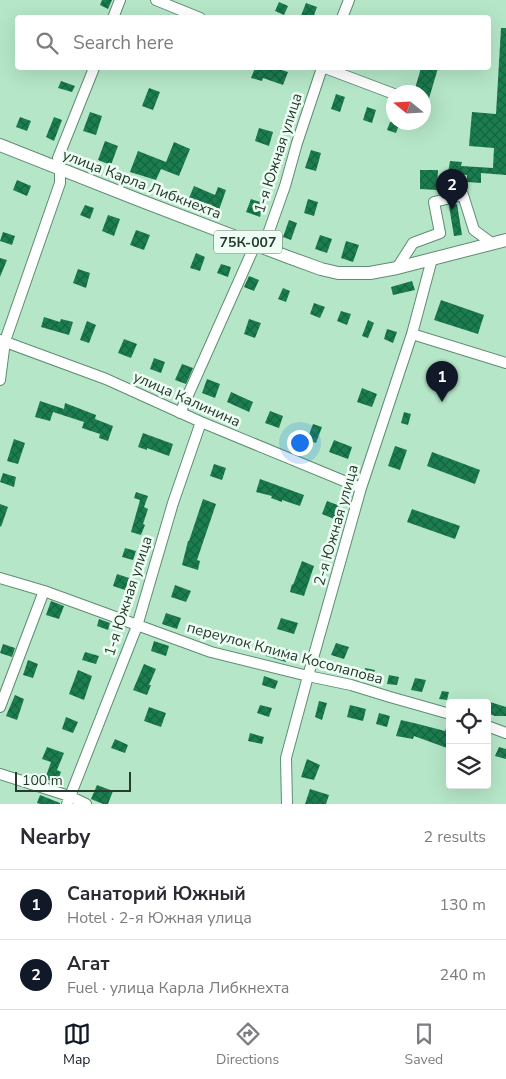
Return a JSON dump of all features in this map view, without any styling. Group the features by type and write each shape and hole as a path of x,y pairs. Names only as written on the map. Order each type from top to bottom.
{"main road":[{"name":"улица Карла Либкнехта","path":"0,145 259,246 321,269 338,273 370,273 397,268 506,240"}],"street":[{"path":"114,15 120,0"},
{"path":"156,0 193,15"},
{"path":"343,15 349,0"},
{"path":"0,380 3,340 60,183 58,158 93,70"},
{"name":"1-я Южная улица","path":"180,413 259,246 285,186 297,143 322,70"},
{"path":"328,70 386,91"},
{"path":"397,268 412,242 440,233 434,202 463,195 474,230 493,244"},
{"name":"2-я Южная улица","path":"287,804 286,758 361,488 412,334 432,258"},
{"path":"412,334 506,363"},
{"name":"улица Калинина","path":"3,340 106,379 201,422 361,488"},
{"name":"1-я Южная улица","path":"68,800 137,626 173,503 201,422"},
{"name":"переулок Клима Косолапова","path":"0,578 44,591 211,652 351,685 446,713"},
{"path":"0,707 44,591"},
{"path":"491,727 506,733"},
{"path":"0,774 68,800 86,804"}],"building":[{"path":"102,0 112,0 108,9 100,5"},
{"path":"279,2 288,6 284,15 275,11"},
{"path":"306,3 317,7 314,15 301,15"},
{"path":"501,28 506,28 506,175 481,173 481,183 467,182 467,175 448,173 450,161 462,162 461,166 493,168 494,148 469,146 472,112 496,114"},
{"path":"254,70 282,70 288,72 283,85 263,78 262,81 251,78"},
{"path":"420,70 437,70 431,92 431,85 416,85"},
{"path":"61,81 75,86 72,92 58,88"},
{"path":"149,88 160,92 153,110 142,106"},
{"path":"336,94 345,97 340,112 331,109"},
{"path":"367,107 376,110 372,123 363,120"},
{"path":"90,112 102,116 96,135 83,131"},
{"path":"20,117 31,121 27,131 16,127"},
{"path":"54,117 62,120 54,141 46,137"},
{"path":"259,128 273,132 269,146 255,141"},
{"path":"105,141 118,146 111,165 98,160"},
{"path":"174,142 190,149 179,176 161,169 156,180 130,172 138,151 166,162"},
{"path":"311,150 321,153 316,171 305,168"},
{"path":"420,170 438,170 437,190 420,189"},
{"path":"17,180 31,186 27,196 13,190"},
{"path":"194,186 215,195 218,187 226,190 219,210 211,207 212,205 189,198"},
{"path":"251,199 263,203 260,217 246,212"},
{"path":"308,199 318,202 314,216 304,213"},
{"path":"457,204 462,235 454,236 449,206"},
{"path":"85,205 94,208 90,219 80,215"},
{"path":"108,215 120,219 114,236 102,231"},
{"path":"289,220 297,223 291,240 283,237"},
{"path":"136,230 150,235 144,250 130,245"},
{"path":"3,232 15,236 12,245 0,241"},
{"path":"320,235 332,239 327,253 315,249"},
{"path":"346,241 359,245 353,262 341,258"},
{"path":"196,253 205,257 200,271 190,268"},
{"path":"0,258 7,260 0,277"},
{"path":"221,264 231,267 228,277 217,273"},
{"path":"78,269 90,273 86,288 73,283"},
{"path":"249,276 259,280 254,291 244,287"},
{"path":"412,281 415,290 393,295 391,287"},
{"path":"283,288 290,291 286,302 278,299"},
{"path":"441,300 484,315 478,334 434,320"},
{"path":"314,303 325,307 320,318 310,314"},
{"path":"341,311 351,314 347,325 337,321"},
{"path":"44,317 60,322 61,319 73,322 69,335 41,327"},
{"path":"249,319 261,323 255,338 244,334"},
{"path":"368,320 374,323 368,338 362,336"},
{"path":"87,321 96,325 89,343 80,340"},
{"path":"387,329 397,332 393,343 384,339"},
{"path":"124,339 137,344 131,358 118,353"},
{"path":"154,358 165,362 161,373 150,369"},
{"path":"182,364 193,368 186,384 175,380"},
{"path":"207,379 220,384 215,398 202,393"},
{"path":"362,388 377,394 372,407 357,402"},
{"path":"231,392 253,402 249,412 227,402"},
{"path":"40,401 64,409 65,403 96,415 95,419 113,426 108,441 99,438 100,434 82,428 84,422 53,412 50,421 35,417"},
{"path":"270,411 283,416 279,428 265,423"},
{"path":"404,412 411,414 408,425 401,423"},
{"path":"313,424 322,427 316,443 307,440"},
{"path":"143,433 173,444 169,456 147,448 147,450 138,447"},
{"path":"14,439 25,443 18,464 7,461"},
{"path":"334,440 352,447 348,459 329,452"},
{"path":"395,446 407,450 400,470 388,466"},
{"path":"432,452 480,470 475,484 427,466"},
{"path":"214,464 226,468 222,480 210,476"},
{"path":"3,473 16,477 14,487 0,482"},
{"path":"260,479 304,495 300,506 282,500 282,502 271,498 272,496 256,492"},
{"path":"136,492 148,496 144,507 148,509 141,535 131,532 140,500 134,498"},
{"path":"203,499 216,504 197,560 200,561 198,570 182,565 188,541"},
{"path":"327,501 340,506 334,519 322,514"},
{"path":"0,504 8,507 1,527 0,526"},
{"path":"412,509 460,526 455,539 407,522"},
{"path":"125,548 136,551 133,560 122,557"},
{"path":"302,561 314,566 304,596 290,592"},
{"path":"117,574 129,578 125,590 113,586"},
{"path":"175,585 191,591 186,602 171,597"},
{"path":"51,601 64,606 59,619 46,615"},
{"path":"166,613 181,618 177,629 162,624"},
{"path":"281,618 298,623 294,634 277,629"},
{"path":"99,619 110,623 108,630 97,626"},
{"path":"154,641 169,646 166,656 151,651"},
{"path":"336,643 349,647 344,659 331,655"},
{"path":"3,644 15,648 12,657 0,653"},
{"path":"269,644 289,650 286,662 266,656"},
{"path":"85,652 99,656 96,664 82,660"},
{"path":"28,660 38,664 33,678 23,675"},
{"path":"144,664 156,669 147,695 133,690"},
{"path":"365,668 375,670 372,679 363,676"},
{"path":"78,670 92,676 84,700 69,694"},
{"path":"389,675 399,677 397,685 387,684"},
{"path":"264,676 278,681 275,689 262,685"},
{"path":"415,678 426,680 422,692 411,690"},
{"path":"442,691 449,692 446,700 439,699"},
{"path":"15,695 24,699 17,720 6,716"},
{"path":"319,701 327,703 322,720 315,717"},
{"path":"491,702 506,707 506,716 491,714"},
{"path":"260,705 272,708 269,717 257,713"},
{"path":"350,705 366,709 363,721 347,717"},
{"path":"149,707 166,713 161,727 144,721"},
{"path":"379,713 390,716 387,727 376,724"},
{"path":"66,717 78,722 73,733 62,729"},
{"path":"401,720 445,731 446,728 446,748 414,736 413,739 396,736"},
{"path":"250,733 264,737 262,744 248,741"},
{"path":"115,739 128,745 125,753 111,748"},
{"path":"47,747 64,753 57,770 61,772 57,783 45,779 51,762 42,759"},
{"path":"499,747 506,749 506,759 495,756"},
{"path":"307,759 320,765 314,780 301,777"},
{"path":"97,785 113,791 108,804 91,799"},
{"path":"310,789 329,795 326,804 305,804"},
{"path":"40,795 60,803 60,804 37,803"}],"place":[{"name":"Агат","path":"452,210"},
{"name":"Санаторий Южный","path":"442,402"}]}
